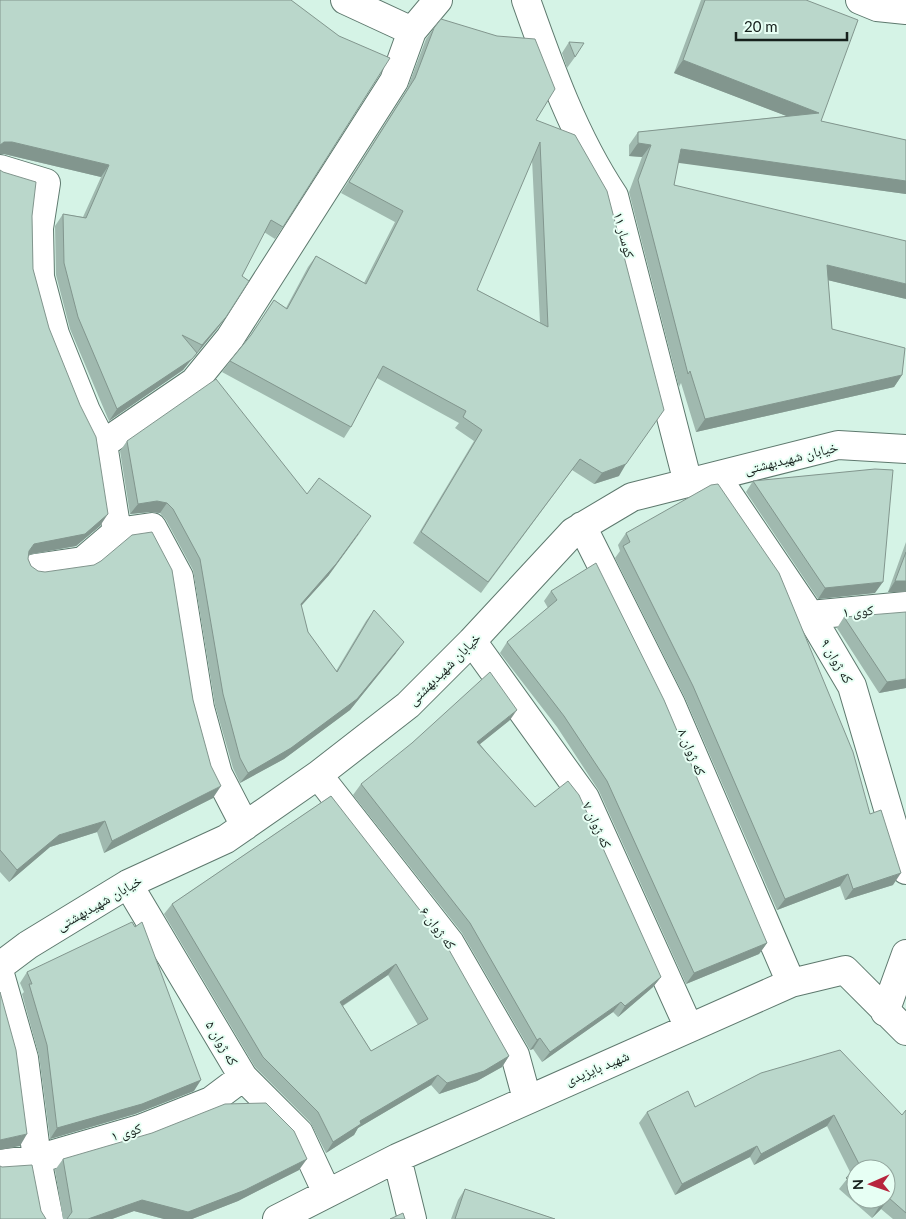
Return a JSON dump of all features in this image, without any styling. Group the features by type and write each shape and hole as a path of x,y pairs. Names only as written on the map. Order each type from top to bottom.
{"street":[{"path":"345,0 412,31"},
{"path":"103,444 194,382 230,338 394,81 412,31 438,0"},
{"name":"کوسار ۱۱","path":"526,0 555,84 599,175 614,196 688,483"},
{"path":"860,0 877,7 906,10"},
{"path":"0,169 46,183 39,228 40,277 55,334 86,411 103,444 117,532"},
{"name":"خیابان شهیدبهشتی","path":"0,966 28,945 128,884 226,839 318,775 408,705 472,641 573,532 632,497 838,445 906,449"},
{"name":"که ژوان ۹","path":"716,476 810,615 852,686 906,870"},
{"name":"که ژوان ۸","path":"582,526 671,704 791,983"},
{"path":"35,568 83,561 117,532 152,527 179,577 200,708 218,774 245,826"},
{"name":"کوی ۱","path":"810,615 906,606"},
{"name":"که ژوان ۷","path":"472,641 584,798 689,1028"},
{"name":"که ژوان ۶","path":"318,775 450,943 515,1055 527,1098"},
{"name":"که ژوان ۵","path":"128,884 243,1077 299,1133 327,1192"},
{"path":"886,1012 906,954"},
{"name":"شهید بایزیدی","path":"277,1219 397,1158 527,1098 791,983 845,970 906,1031"},
{"path":"0,974 24,1058 37,1159 49,1219"},
{"name":"کوی ۱","path":"0,1164 37,1159 140,1129 211,1102 243,1077"},
{"path":"397,1158 412,1219"}],"building":[{"path":"0,0 291,0 339,36 390,58 283,227 271,220 242,276 249,281 226,317 202,345 182,335 197,353 192,359 117,409 78,317 64,263 63,214 86,218 109,165 12,142 4,142 0,145"},
{"path":"705,0 806,0 858,20 821,121 906,140 906,181 681,149 674,185 906,241 906,284 827,265 832,329 905,348 902,375 705,419 690,371 688,374 638,180 651,145 638,143 638,132 819,113 683,60"},
{"path":"441,19 497,36 535,39 555,89 536,120 575,135 607,191 664,410 626,464 602,473 580,459 488,582 421,532 482,430 463,417 466,411 383,366 351,427 230,361 251,335 274,300 287,309 316,256 366,284 403,211 349,182 415,78 434,28","holes":["540,142 548,327 477,290"]},
{"path":"569,42 584,43 575,57"},
{"path":"0,170 36,182 32,216 33,269 49,328 80,405 96,437 108,514 85,534 34,544 29,551 28,559 31,566 38,571 45,572 94,565 132,535 152,532 172,570 193,700 211,766 221,786 112,841 105,821 59,835 17,870 0,850"},
{"path":"216,379 307,494 319,478 371,516 336,564 301,604 308,632 337,672 374,610 404,642 357,699 291,748 248,773 240,758 223,694 200,559 173,509 167,503 157,501 138,504 127,441"},
{"path":"875,469 893,470 883,582 825,588 753,481"},
{"path":"718,484 779,573 853,752 870,814 881,810 901,873 853,889 848,874 785,899 693,686 623,546 630,542 626,533 711,485"},
{"path":"906,552 906,581 895,581"},
{"path":"596,563 664,700 767,943 694,973 607,781 564,716 507,642 557,600 551,591"},
{"path":"906,612 906,679 887,682 844,617"},
{"path":"490,672 517,710 477,742 535,807 568,781 579,795 661,977 625,1006 621,1002 550,1052 540,1038 537,1040 470,923 361,784 412,743"},
{"path":"331,796 444,941 509,1056 484,1071 447,1083 438,1075 360,1121 361,1124 333,1142 318,1112 263,1057 172,904","holes":["396,964 428,1019 371,1051 340,1002"]},
{"path":"132,922 135,927 142,922 201,1080 142,1104 57,1128 47,1045 29,984 32,984 27,972"},
{"path":"0,992 16,1050 27,1134 0,1140"},
{"path":"840,1050 902,1115 906,1110 906,1213 896,1204 896,1159 856,1159 834,1115 761,1154 757,1146 682,1184 647,1112 688,1091 695,1107 761,1073"},
{"path":"266,1103 294,1131 307,1159 245,1190 188,1212 142,1200 88,1219 67,1219 72,1212 63,1159 152,1133 225,1104"},
{"path":"32,1165 41,1211 46,1219 0,1219 0,1166"},
{"path":"465,1189 555,1219 455,1219"},
{"path":"403,1213 405,1219 390,1219"}]}
